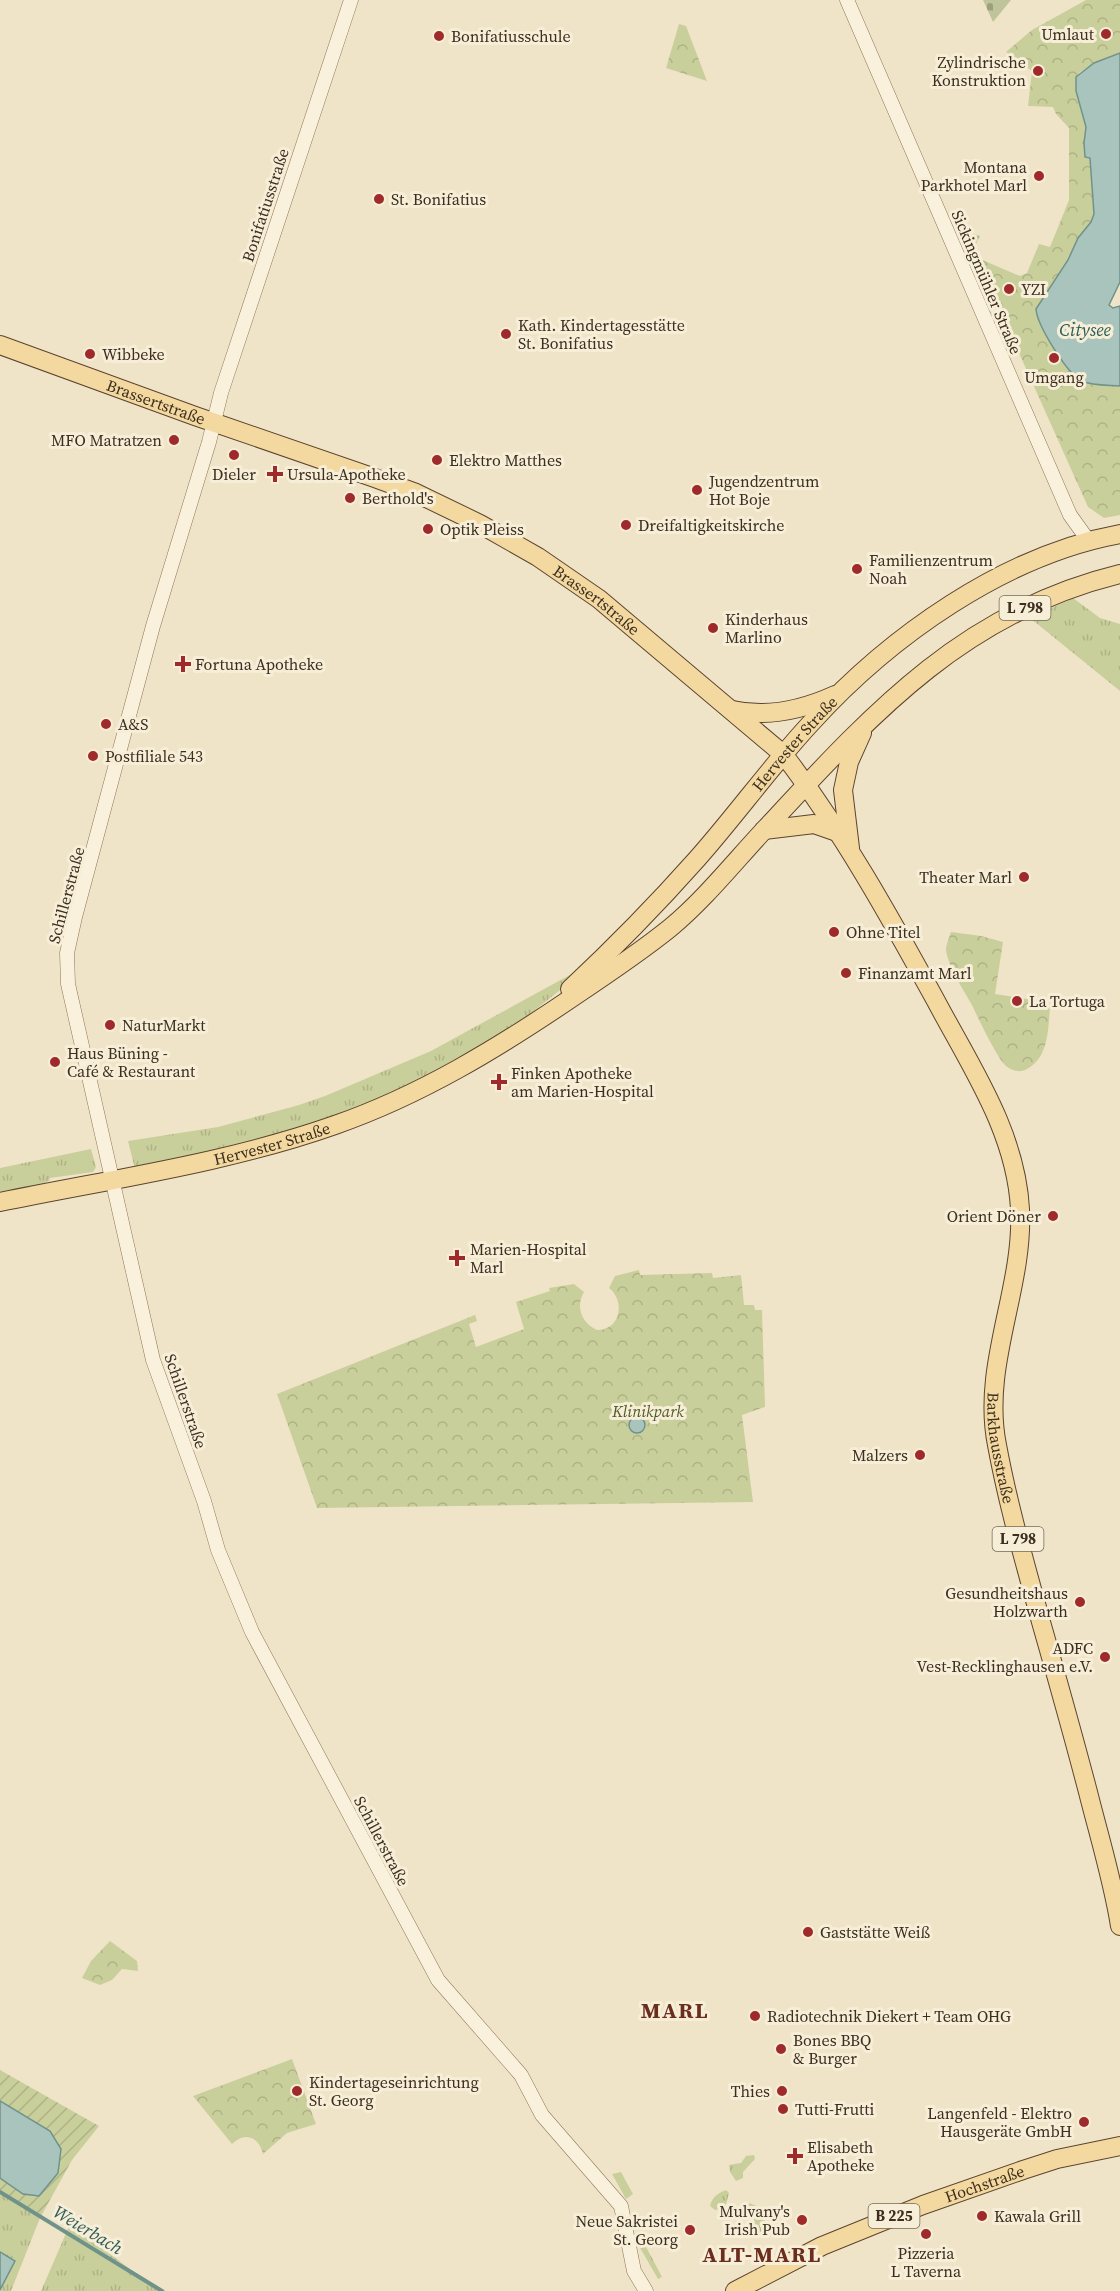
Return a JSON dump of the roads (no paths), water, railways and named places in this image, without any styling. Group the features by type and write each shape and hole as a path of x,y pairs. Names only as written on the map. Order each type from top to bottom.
{"main road":[{"name":"Brassertstraße","path":"0,345 416,493 480,524 538,557 598,599 784,755 806,783 897,931 993,1106"},
{"name":"Hervester Straße","path":"524,1031 602,959 696,860 810,723 898,642 942,609 1003,576 1060,549 1088,540 1120,534"},
{"name":"Hervester Straße","path":"0,1202 223,1158 338,1124 417,1091 477,1059 524,1031 671,927 704,895 806,783 868,720 941,658 1016,612 1061,591 1120,574"},
{"name":"L 798","path":"732,710 748,714 782,712 840,693"},
{"name":"L 798","path":"851,854 843,790 849,762 868,720"},
{"path":"764,830 814,824 837,832"},
{"name":"Barkhausstraße","path":"993,1106 1013,1162 1020,1207 1020,1232 995,1379 992,1412 996,1442 1013,1521 1098,1829 1120,1926"},
{"name":"Hochstraße","path":"785,2264 877,2223 986,2183 1057,2159 1120,2146"},
{"name":"B 225","path":"735,2291 785,2264"},
{"name":"B 225","path":"754,2291 785,2264"}],"street":[{"name":"Bonifatiusstraße","path":"214,422 224,382 351,0"},
{"name":"Sickingmühler Straße","path":"847,0 1070,515 1088,540"},
{"name":"Schillerstraße","path":"214,422 153,626 67,953 68,984 111,1180 153,1360 204,1501 218,1550 252,1632 438,1980 521,2075 542,2115 621,2206 625,2216 627,2241 634,2271 646,2291"}],"water":[{"name":"Citysee","path":"1120,53 1120,282 1109,305 1113,308 1120,306 1120,386 1091,384 1076,377 1054,348 1036,309 1094,214 1090,158 1085,157 1086,127 1076,91 1076,77 1094,63"},
{"path":"634,1417 640,1417 645,1425 643,1431 634,1433 629,1428 629,1422"},
{"path":"0,2101 50,2131 61,2149 58,2173 39,2196 23,2194 0,2178"},
{"path":"0,2252 15,2261 0,2290"}],"waterway":[{"name":"Weierbach","path":"0,2192 162,2291"}],"place":[{"name":"Umlaut","path":"1106,34"},
{"name":"Bonifatiusschule","path":"439,36"},
{"name":"Zylindrische Konstruktion","path":"1038,71"},
{"name":"Montana Parkhotel Marl","path":"1039,176"},
{"name":"St. Bonifatius","path":"379,199"},
{"name":"YZI","path":"1009,289"},
{"name":"Kath. Kindertagesstätte St. Bonifatius","path":"506,334"},
{"name":"Wibbeke","path":"90,354"},
{"name":"Umgang","path":"1054,358"},
{"name":"MFO Matratzen","path":"174,440"},
{"name":"Dieler","path":"234,455"},
{"name":"Elektro Matthes","path":"437,460"},
{"name":"Ursula-Apotheke","path":"275,474"},
{"name":"Jugendzentrum Hot Boje","path":"697,490"},
{"name":"Berthold's","path":"350,498"},
{"name":"Dreifaltigkeitskirche","path":"626,525"},
{"name":"Optik Pleiss","path":"428,529"},
{"name":"Familienzentrum Noah","path":"857,569"},
{"name":"Kinderhaus Marlino","path":"713,628"},
{"name":"Fortuna Apotheke","path":"183,664"},
{"name":"A&S","path":"106,724"},
{"name":"Postfiliale 543","path":"93,756"},
{"name":"Theater Marl","path":"1024,877"},
{"name":"Ohne Titel","path":"834,932"},
{"name":"Finanzamt Marl","path":"846,973"},
{"name":"La Tortuga","path":"1017,1001"},
{"name":"NaturMarkt","path":"110,1025"},
{"name":"Haus Büning - Café & Restaurant","path":"55,1062"},
{"name":"Finken Apotheke am Marien-Hospital","path":"499,1082"},
{"name":"Orient Döner","path":"1053,1216"},
{"name":"Marien-Hospital Marl","path":"457,1258"},
{"name":"Malzers","path":"920,1455"},
{"name":"Gesundheitshaus Holzwarth","path":"1080,1602"},
{"name":"ADFC Vest-Recklinghausen e.V.","path":"1105,1657"},
{"name":"Gaststätte Weiß","path":"808,1932"},
{"name":"Radiotechnik Diekert + Team OHG","path":"755,2016"},
{"name":"Bones BBQ & Burger","path":"781,2049"},
{"name":"Kindertageseinrichtung St. Georg","path":"297,2091"},
{"name":"Thies","path":"782,2091"},
{"name":"Tutti-Frutti","path":"783,2109"},
{"name":"Langenfeld - Elektro Hausgeräte GmbH","path":"1084,2122"},
{"name":"Elisabeth Apotheke","path":"795,2156"},
{"name":"Kawala Grill","path":"982,2216"},
{"name":"Mulvany's Irish Pub","path":"802,2220"},
{"name":"Neue Sakristei St. Georg","path":"690,2230"},
{"name":"Pizzeria L Taverna","path":"926,2234"}],"district":[{"name":"MARL","path":"675,2010"},
{"name":"ALT-MARL","path":"762,2254"}],"park label":[{"name":"Klinikpark","path":"648,1411"}]}
